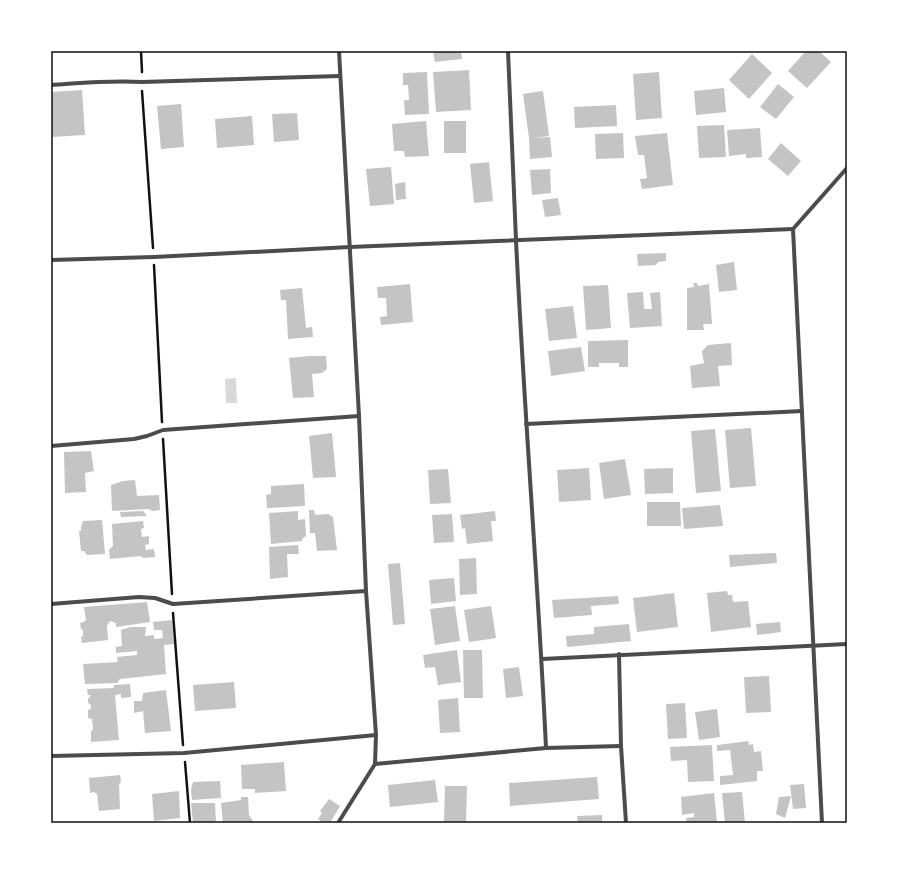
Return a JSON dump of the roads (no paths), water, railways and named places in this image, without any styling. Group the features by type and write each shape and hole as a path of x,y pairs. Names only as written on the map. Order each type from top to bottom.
{"street":[{"path":"338,823 375,764 376,735 366,591 359,416 339,51"},
{"path":"508,51 526,424 542,658 546,748"},
{"path":"51,85 103,81 142,82 340,76"},
{"path":"822,823 793,229 847,168"},
{"path":"51,260 154,257 350,247 793,229"},
{"path":"526,424 802,411"},
{"path":"51,446 134,439 163,430 359,416"},
{"path":"51,604 139,597 155,598 173,604 366,591"},
{"path":"542,658 847,644"},
{"path":"619,654 621,746 626,823"},
{"path":"51,756 184,753 376,735"},
{"path":"375,764 546,748 621,746"}]}
